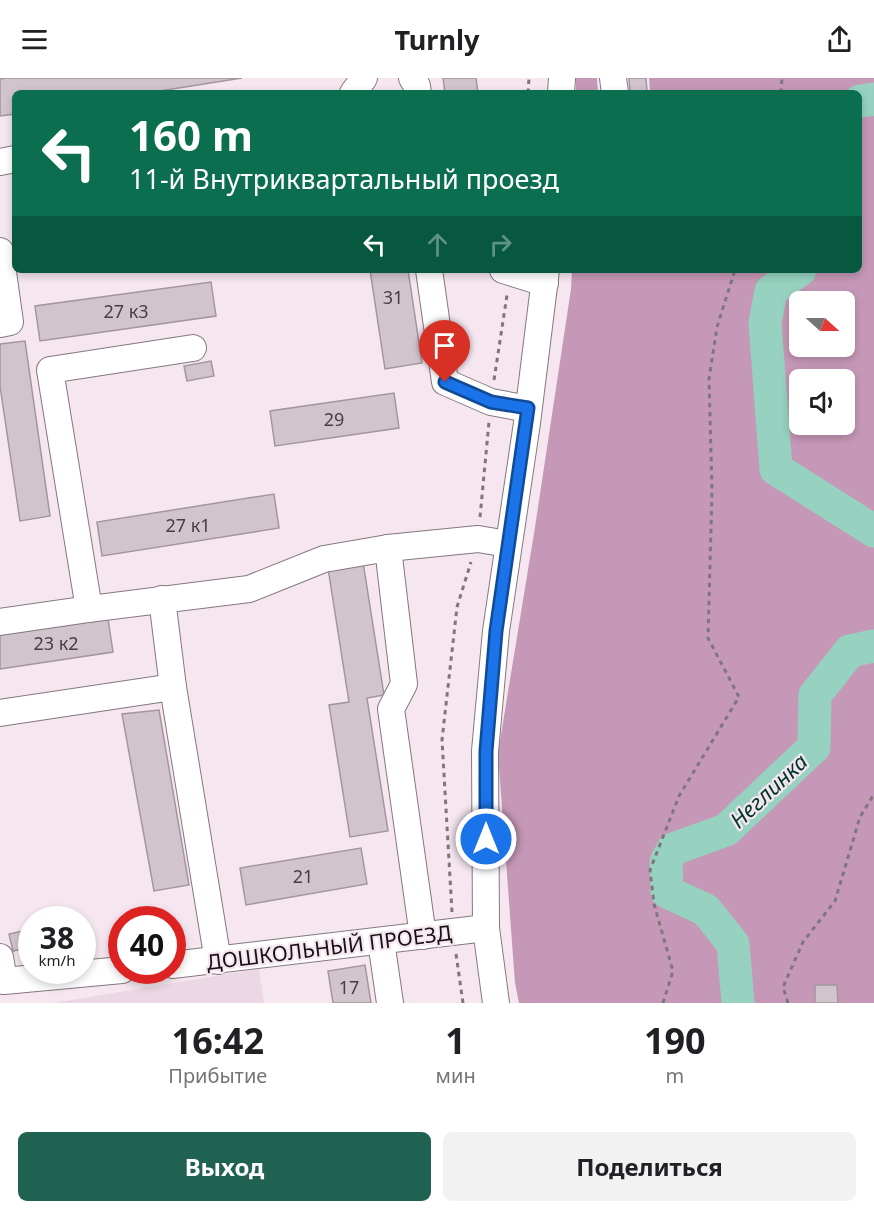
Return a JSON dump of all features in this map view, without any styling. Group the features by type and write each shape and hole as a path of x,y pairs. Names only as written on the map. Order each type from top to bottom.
{"street":[{"path":"0,251 10,322 0,324"},
{"path":"429,273 445,382 491,402 528,408"},
{"path":"495,1003 486,928 486,751 496,631 545,277 514,273"},
{"path":"89,609 50,370 193,348"},
{"path":"0,622 162,599 249,590 324,559 388,548 478,539 508,544"},
{"path":"388,548 404,684 391,709 423,936"},
{"path":"162,599 173,687 218,961"},
{"path":"0,713 173,687"},
{"name":"ДОШКОЛЬНЫЙ ПРОЕЗД","path":"186,964 486,928"},
{"path":"381,941 390,1003"},
{"path":"1,973 108,970"}],"path":[{"path":"463,1003 453,931 442,740 457,607 478,539 506,273"},
{"path":"663,1003 673,970 654,904 650,870 679,796 739,697 708,638 712,491 709,379 717,327 734,273"},
{"path":"788,1003 783,987 803,942 835,901 860,817 874,794"}],"shaded area":[{"path":"576,78 597,78 598,90 576,90"},
{"path":"649,78 874,78 874,1003 519,1003 515,983 498,753 535,527 572,273 862,273 862,90 650,90"},
{"path":"259,969 264,1003 53,1003 168,984 186,984 186,981"}],"building":[{"path":"242,78 166,90 12,90 12,114 0,116 0,79"},
{"path":"443,78 476,78 478,90 445,90"},
{"path":"629,78 646,78 647,90 630,90"},
{"path":"370,273 408,273 422,363 385,369"},
{"path":"211,282 216,316 40,341 35,306"},
{"path":"25,341 50,516 20,521 0,386 0,344"},
{"path":"211,361 214,376 187,381 184,366"},
{"path":"394,393 399,428 275,446 270,411"},
{"path":"274,494 279,528 102,556 97,522"},
{"path":"363,562 384,695 367,698 388,831 350,837 329,705 349,702 328,568"},
{"path":"108,619 113,652 0,669 0,635"},
{"path":"159,710 189,885 154,891 122,714"},
{"path":"361,848 367,884 246,905 240,868"},
{"path":"18,932 18,950 13,951 9,934"},
{"path":"365,965 371,1003 333,1003 328,971"},
{"path":"815,985 837,985 838,1003 815,1003"}],"waterway":[{"name":"Неглинка","path":"862,101 874,99"},
{"name":"Неглинка","path":"796,273 771,291 765,323 776,469 874,531"},
{"name":"Неглинка","path":"738,1003 733,944 706,910 667,892 666,862 673,849 726,830 814,747 815,695 850,651 874,646"}],"route":[{"path":"445,382 491,402 528,408 496,631 486,751 486,839"}]}
